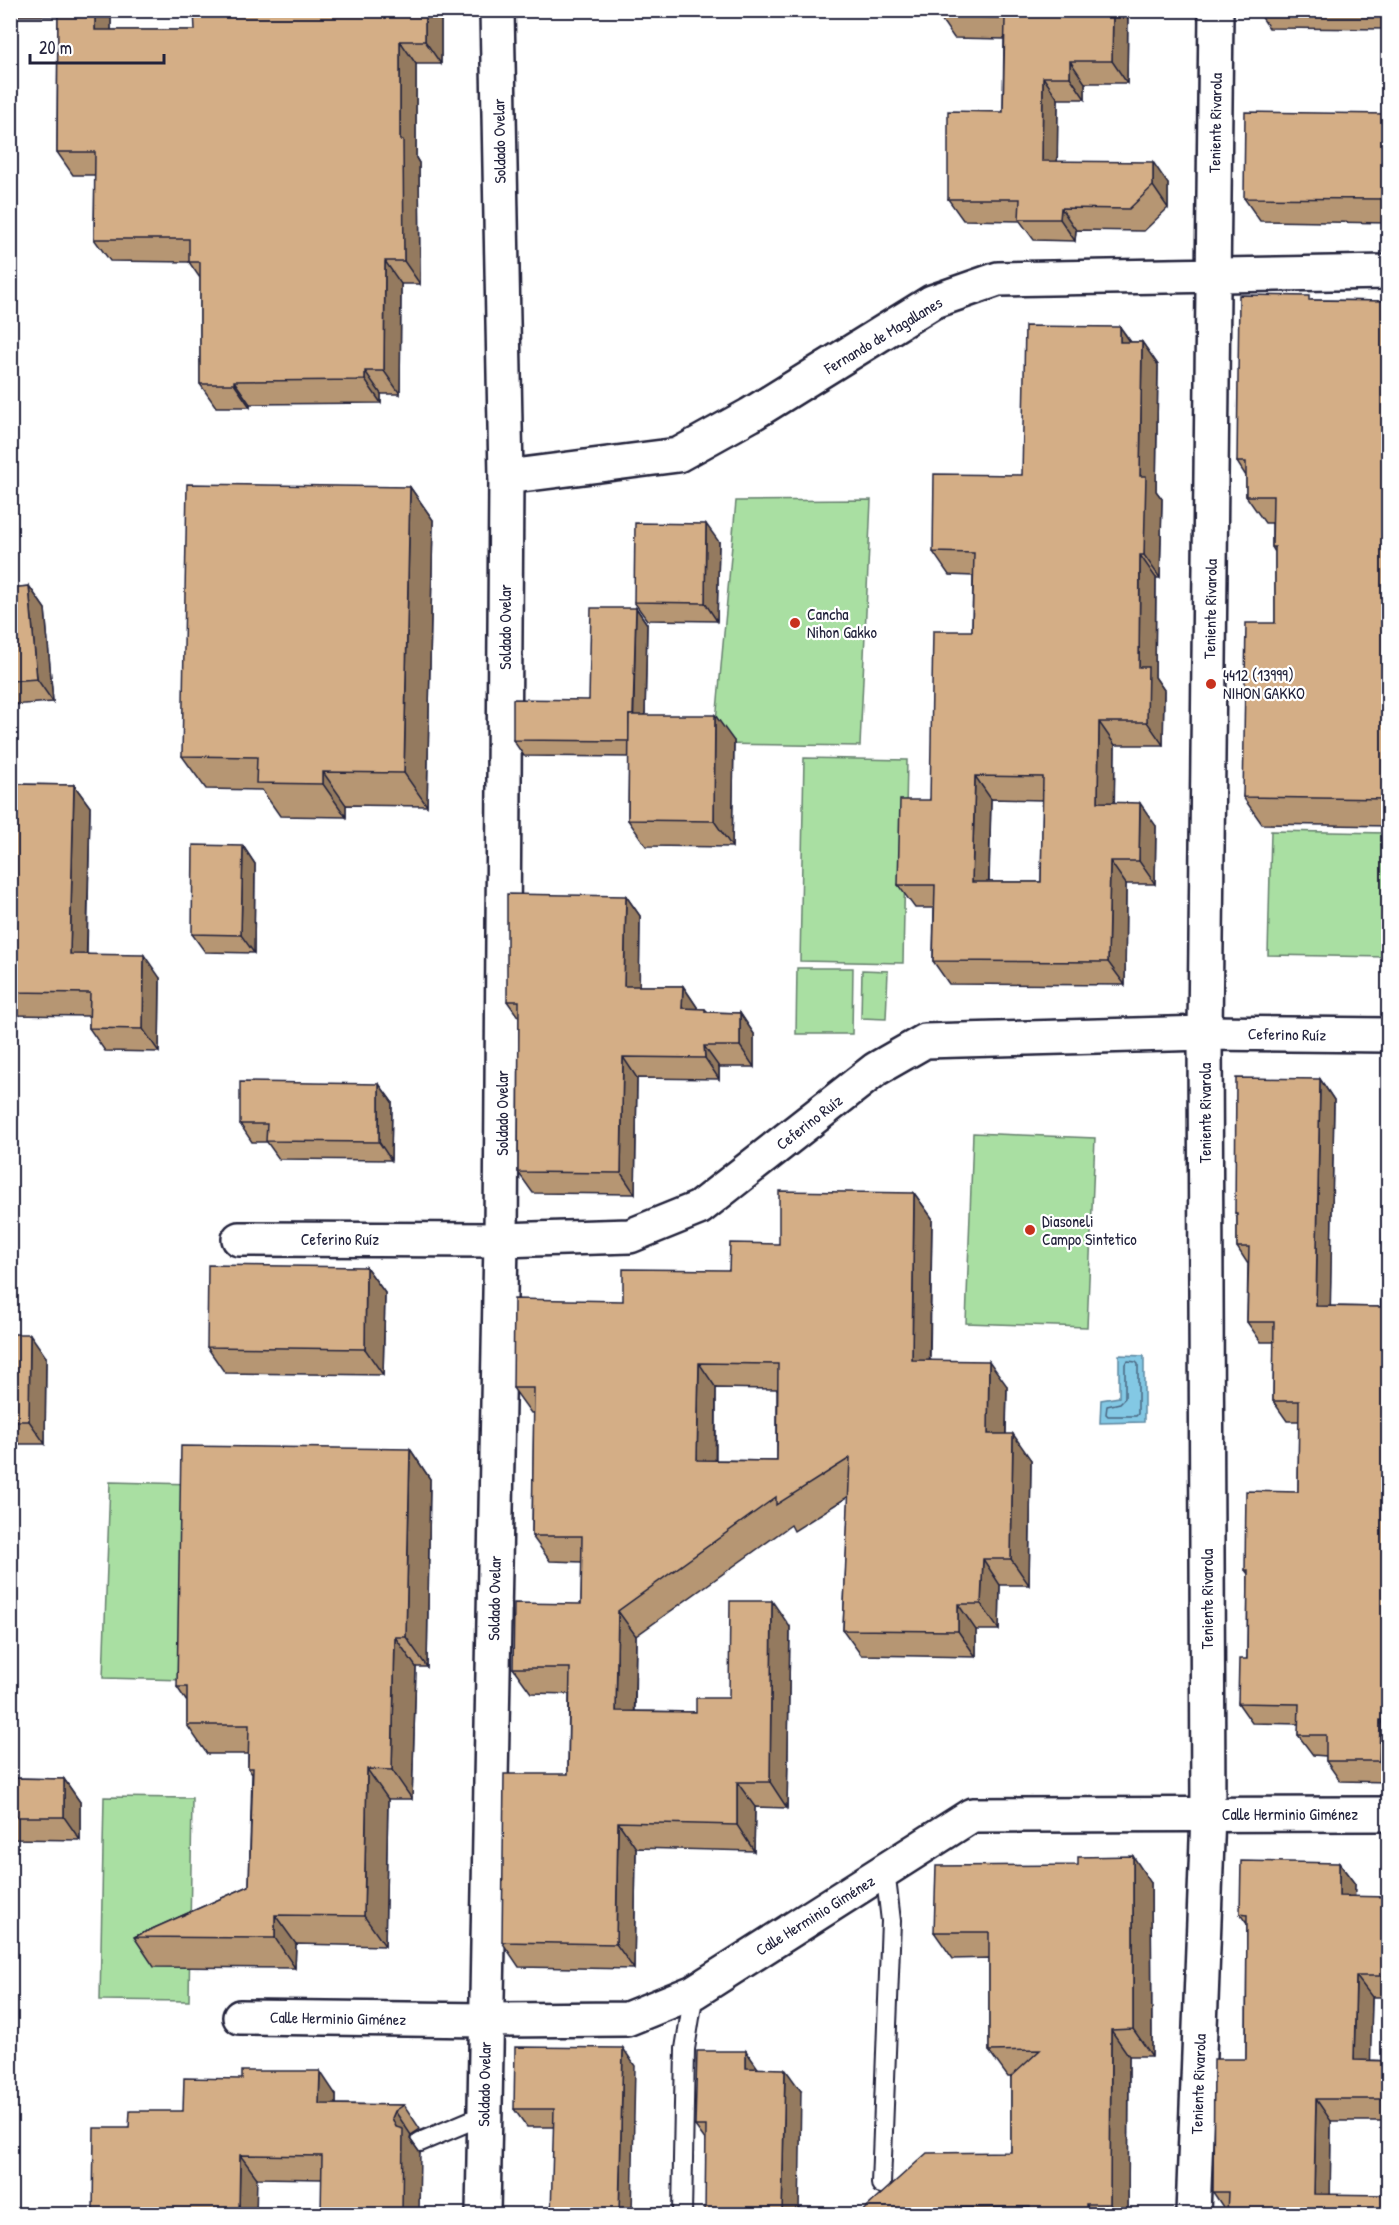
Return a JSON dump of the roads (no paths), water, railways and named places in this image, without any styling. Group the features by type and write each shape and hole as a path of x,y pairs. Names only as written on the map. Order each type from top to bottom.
{"street":[{"name":"Soldado Ovelar","path":"483,2214 501,1240 506,477 496,10"},
{"name":"Teniente Rivarola","path":"1193,2214 1208,1814 1205,1033 1216,10"},
{"name":"Fernando de Magallanes","path":"506,477 678,455 750,416 932,302 998,279 1389,272"},
{"name":"Ceferino Ruíz","path":"239,1239 501,1240 630,1236 699,1208 876,1069 925,1041 1205,1033 1389,1035"},
{"name":"Calle Herminio Giménez","path":"240,2017 627,2019 694,1992 972,1815 1389,1814"}],"lane":[{"path":"881,2184 891,1921 885,1870"},
{"path":"682,2214 685,2049 694,1992"},
{"path":"420,2142 484,2115"}],"water":[{"path":"1119,1355 1144,1356 1144,1422 1100,1423 1101,1400 1119,1397"}],"place":[{"name":"Cancha Nihon Gakko","path":"795,623"},
{"name":"4412 (13999) NIHON GAKKO","path":"1211,684"},
{"name":"Diasoneli Campo Sintetico","path":"1030,1230"}]}
